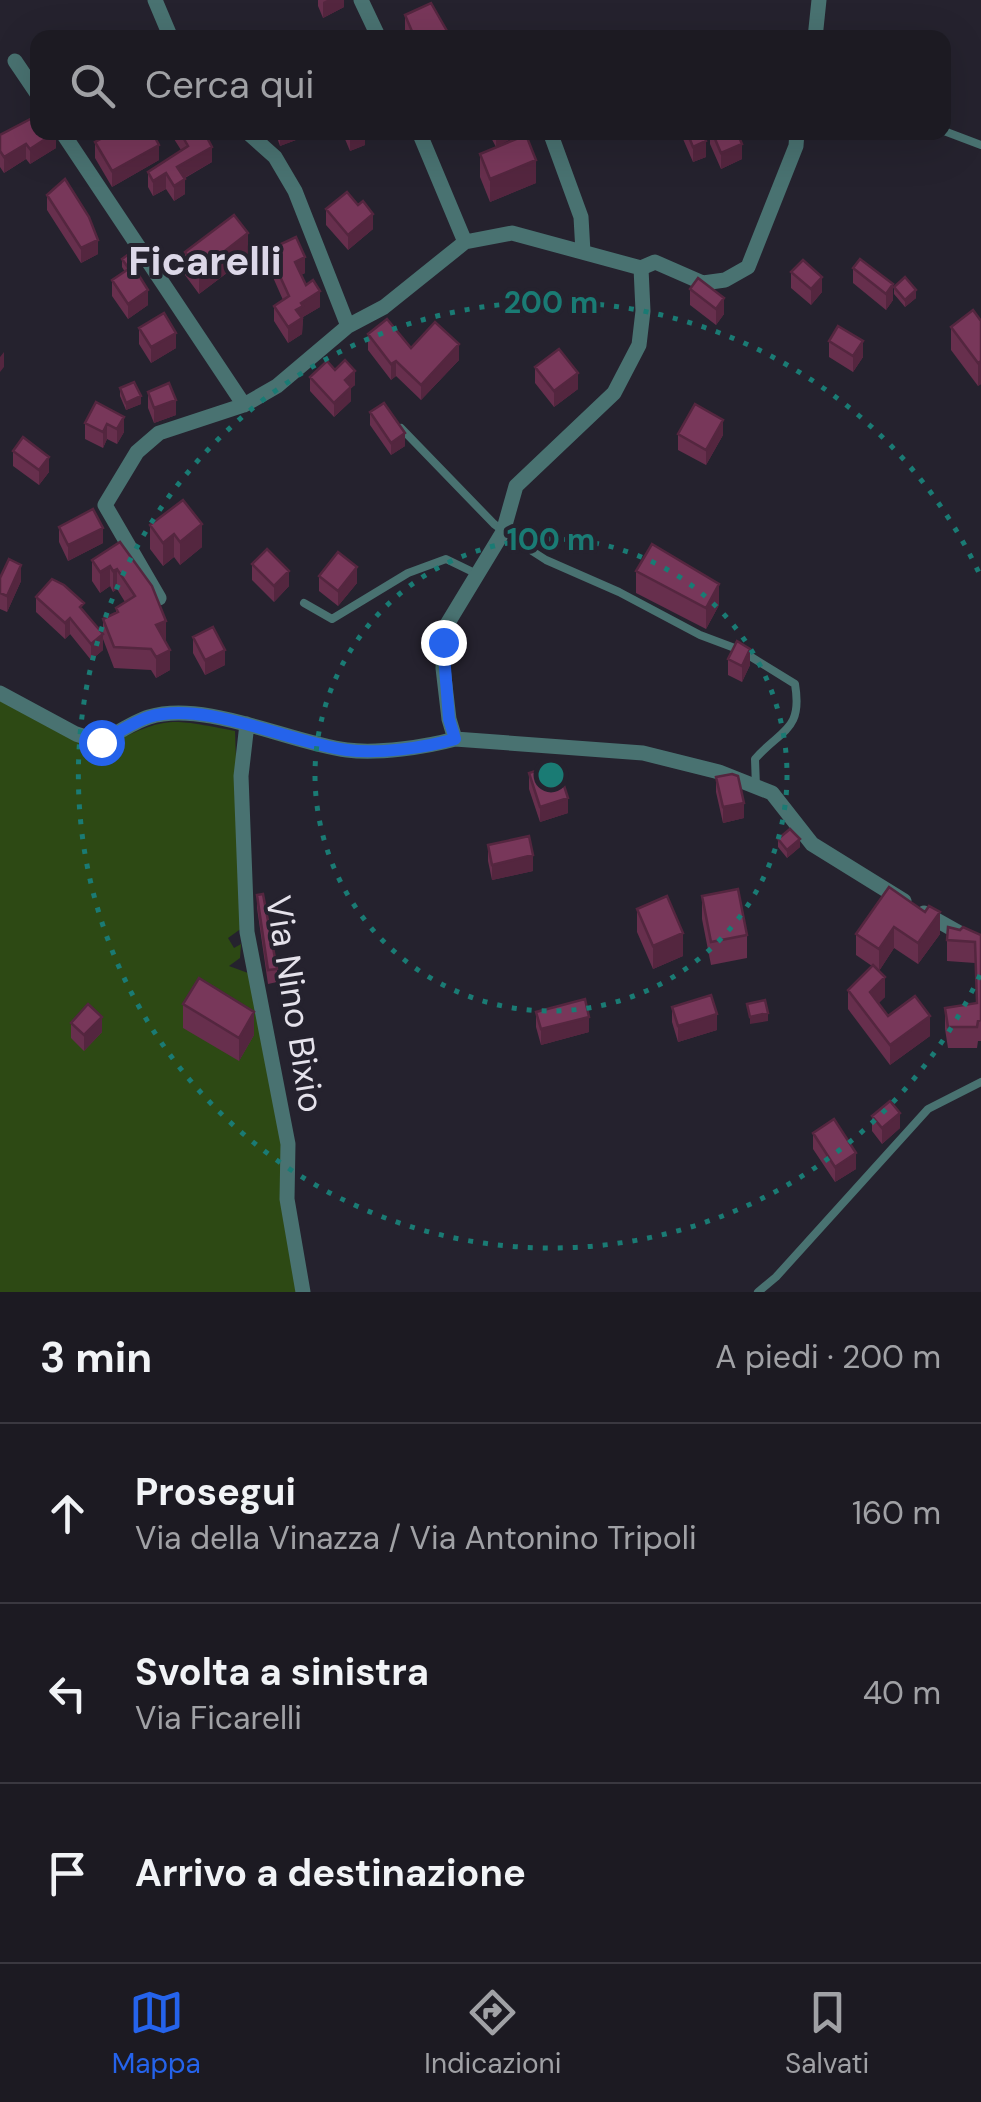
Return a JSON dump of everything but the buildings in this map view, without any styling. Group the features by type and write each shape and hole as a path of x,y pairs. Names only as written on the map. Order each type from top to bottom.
{"street":[{"path":"155,0 168,30"},
{"path":"361,0 375,30"},
{"path":"816,30 818,0"},
{"path":"16,61 30,83"},
{"path":"67,140 244,405"},
{"path":"256,140 274,157 294,191 348,326"},
{"path":"422,140 466,242"},
{"path":"553,140 581,218 583,252"},
{"path":"159,598 105,505 137,452 159,432 244,405 277,386 348,326 384,307 466,242 512,233 641,268 655,262 703,283 726,280 748,266 796,140"},
{"path":"455,739 449,719 443,642 446,626 503,532 516,486 614,393 640,346 641,268"},
{"path":"0,693 76,734 101,742 148,717 176,712 247,724 348,751 430,746 455,739 643,753 719,772 772,794 812,844 981,945"},
{"name":"Via Nino Bixio","path":"247,724 242,776 247,932 288,1144 288,1199 303,1292"}],"lane":[{"path":"951,133 981,145"},
{"path":"402,428 503,532 546,560 619,592 700,635 740,650 795,684 798,702 793,724 754,759 756,787"},
{"path":"304,603 332,618 408,573 446,560 479,575"},
{"path":"758,1292 928,1109 981,1082"}],"green space":[{"path":"0,700 108,745 144,728 170,722 235,731 242,928 228,938 234,948 241,944 240,958 229,966 248,973 283,1143 296,1292 0,1292"}],"district":[{"name":"Ficarelli","path":"205,261"}],"route":[{"path":"101,742 148,717 176,712 247,724 348,751 430,746 455,739 449,719 443,642"}]}
